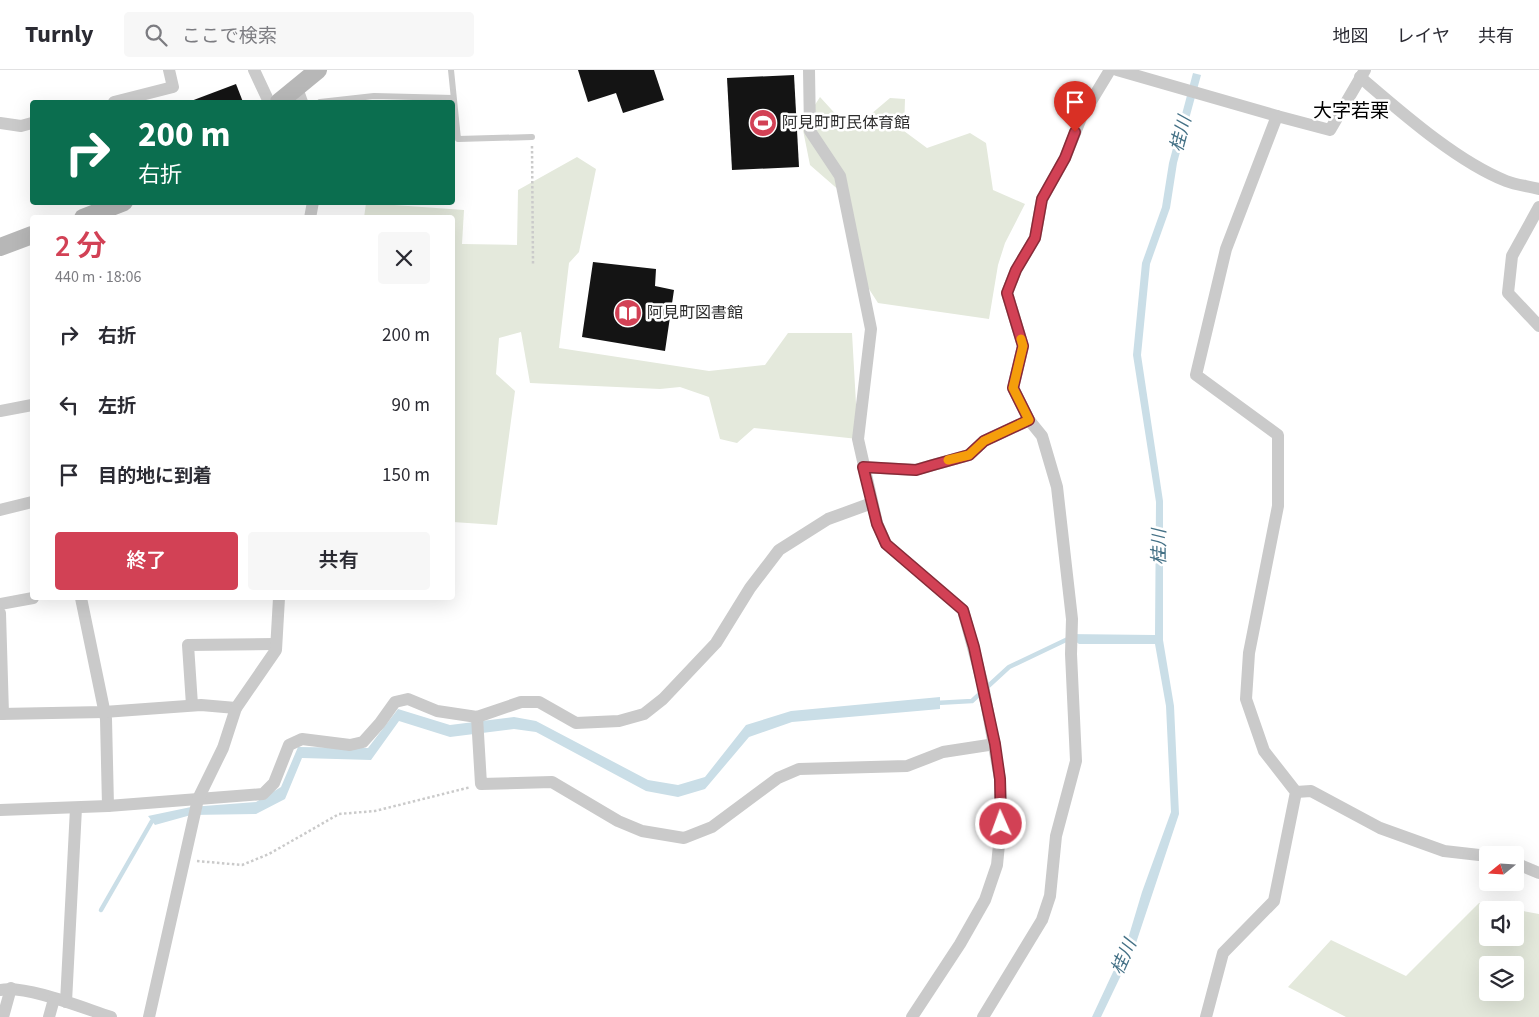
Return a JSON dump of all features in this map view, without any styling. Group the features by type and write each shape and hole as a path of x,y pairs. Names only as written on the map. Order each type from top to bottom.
{"street":[{"path":"122,100 173,87 169,70"},
{"path":"254,70 268,100"},
{"path":"285,100 300,95 318,70"},
{"path":"809,70 810,131 840,176 871,330 858,440 872,503 886,544 963,610 974,647 995,744 1000,779 1001,824 998,865 985,900 960,944 912,1017"},
{"path":"983,1017 1042,920 1050,896 1056,836 1076,761 1071,654 1072,619 1057,487 1042,436 1029,420 1013,388 1023,346 1007,293 1016,270 1035,238 1042,199 1065,158 1081,118 1110,70"},
{"path":"1117,70 1330,130 1362,74 1406,116 1465,160 1506,181 1539,189"},
{"path":"1206,1017 1223,953 1274,901 1296,792 1264,751 1246,699 1249,653 1278,506 1278,436 1196,375 1226,249 1277,116"},
{"path":"0,123 22,126 30,124"},
{"path":"90,215 116,205"},
{"path":"1539,207 1512,256 1508,293 1539,326"},
{"path":"0,247 30,236"},
{"path":"0,411 30,404"},
{"path":"863,467 916,470 969,455 984,441 1029,420"},
{"path":"0,510 30,502"},
{"path":"0,810 76,808 263,794 274,783 288,745 302,739 350,745 366,741 395,702 408,699 437,710 477,718 521,702 539,702 576,723 619,721 644,714 663,699 716,643 750,588 779,550 828,519 872,503"},
{"path":"0,604 30,599"},
{"path":"81,600 106,719 108,806"},
{"path":"149,1017 198,799 223,748 236,708 276,650 279,600"},
{"path":"0,613 2,714 104,712 192,706 236,708"},
{"path":"192,706 188,645 276,644"},
{"path":"477,718 481,784 552,782 618,821 642,831 684,838 712,827 778,778 799,769 907,766 943,752 995,744"},
{"path":"1296,792 1311,791 1380,828 1444,851 1479,855"},
{"path":"49,1017 60,1001 76,808"},
{"path":"1524,866 1539,872"},
{"path":"3,1017 5,989 60,1001 111,1017"}],"lane":[{"path":"338,100 374,96 453,98 451,70"},
{"path":"455,114 458,138 532,137"}],"path":[{"path":"532,137 534,181 533,264"},
{"path":"184,863 193,861 242,865 269,854 339,814 375,811 481,784"}],"shaded area":[{"path":"820,97 851,131 890,98 905,99 904,131 927,148 970,133 986,143 993,190 1025,204 1005,243 998,265 989,319 878,303 853,264 841,192 810,165 802,125"},
{"path":"577,157 596,169 579,252 569,263 559,348 709,371 765,365 788,333 852,333 858,439 754,428 737,443 720,439 709,397 680,387 660,389 530,383 521,332 499,338 496,374 515,391 497,525 455,522 455,215 364,215 366,205 464,210 462,244 517,245 518,190"},
{"path":"1479,903 1479,946 1524,946 1524,911 1539,914 1539,1017 1346,1017 1288,987 1331,940 1406,976"}],"water":[{"name":"桂川","path":"1193,73 1201,75 1177,163 1170,208 1150,264 1141,355 1163,501 1163,640 1174,706 1179,814 1135,946 1101,1017 1092,1017 1127,942 1142,892 1171,812 1166,706 1155,644 1079,644 1066,634 1155,635 1156,502 1133,355 1142,263 1162,207 1169,163"},
{"path":"940,697 940,709 792,722 749,737 705,789 678,797 646,791 536,732 514,729 450,737 399,721 371,760 302,758 285,799 256,814 191,815 155,825 148,816 191,807 256,802 281,787 298,747 368,748 398,709 450,725 514,717 536,721 648,780 678,785 705,777 746,725 791,711"}],"building":[{"path":"578,70 654,70 664,100 623,113 616,93 588,102"},
{"name":"阿見町町民体育館","path":"794,75 799,167 732,170 727,78"},
{"path":"236,84 242,100 194,100"},
{"name":"阿見町図書館","path":"593,262 656,269 655,286 674,290 665,351 582,337"}],"waterway":[{"path":"936,703 972,701 1009,667 1070,638"},
{"path":"101,910 152,821 157,819"}],"slow traffic":[{"path":"948,460 969,455 984,441 1008,428 1029,420 1013,388 1023,346 1021,339"}],"place":[{"name":"阿見町町民体育館","path":"763,123"},
{"name":"阿見町図書館","path":"628,313"}],"district":[{"name":"大字若栗","path":"1351,111"}],"route":[{"path":"1001,824 1000,779 995,744 974,647 963,610 886,544 877,524 863,467 916,470 969,455 984,441 1008,428 1029,420 1013,388 1023,346 1007,293 1016,270 1035,238 1042,199 1065,158 1075,132"}]}
